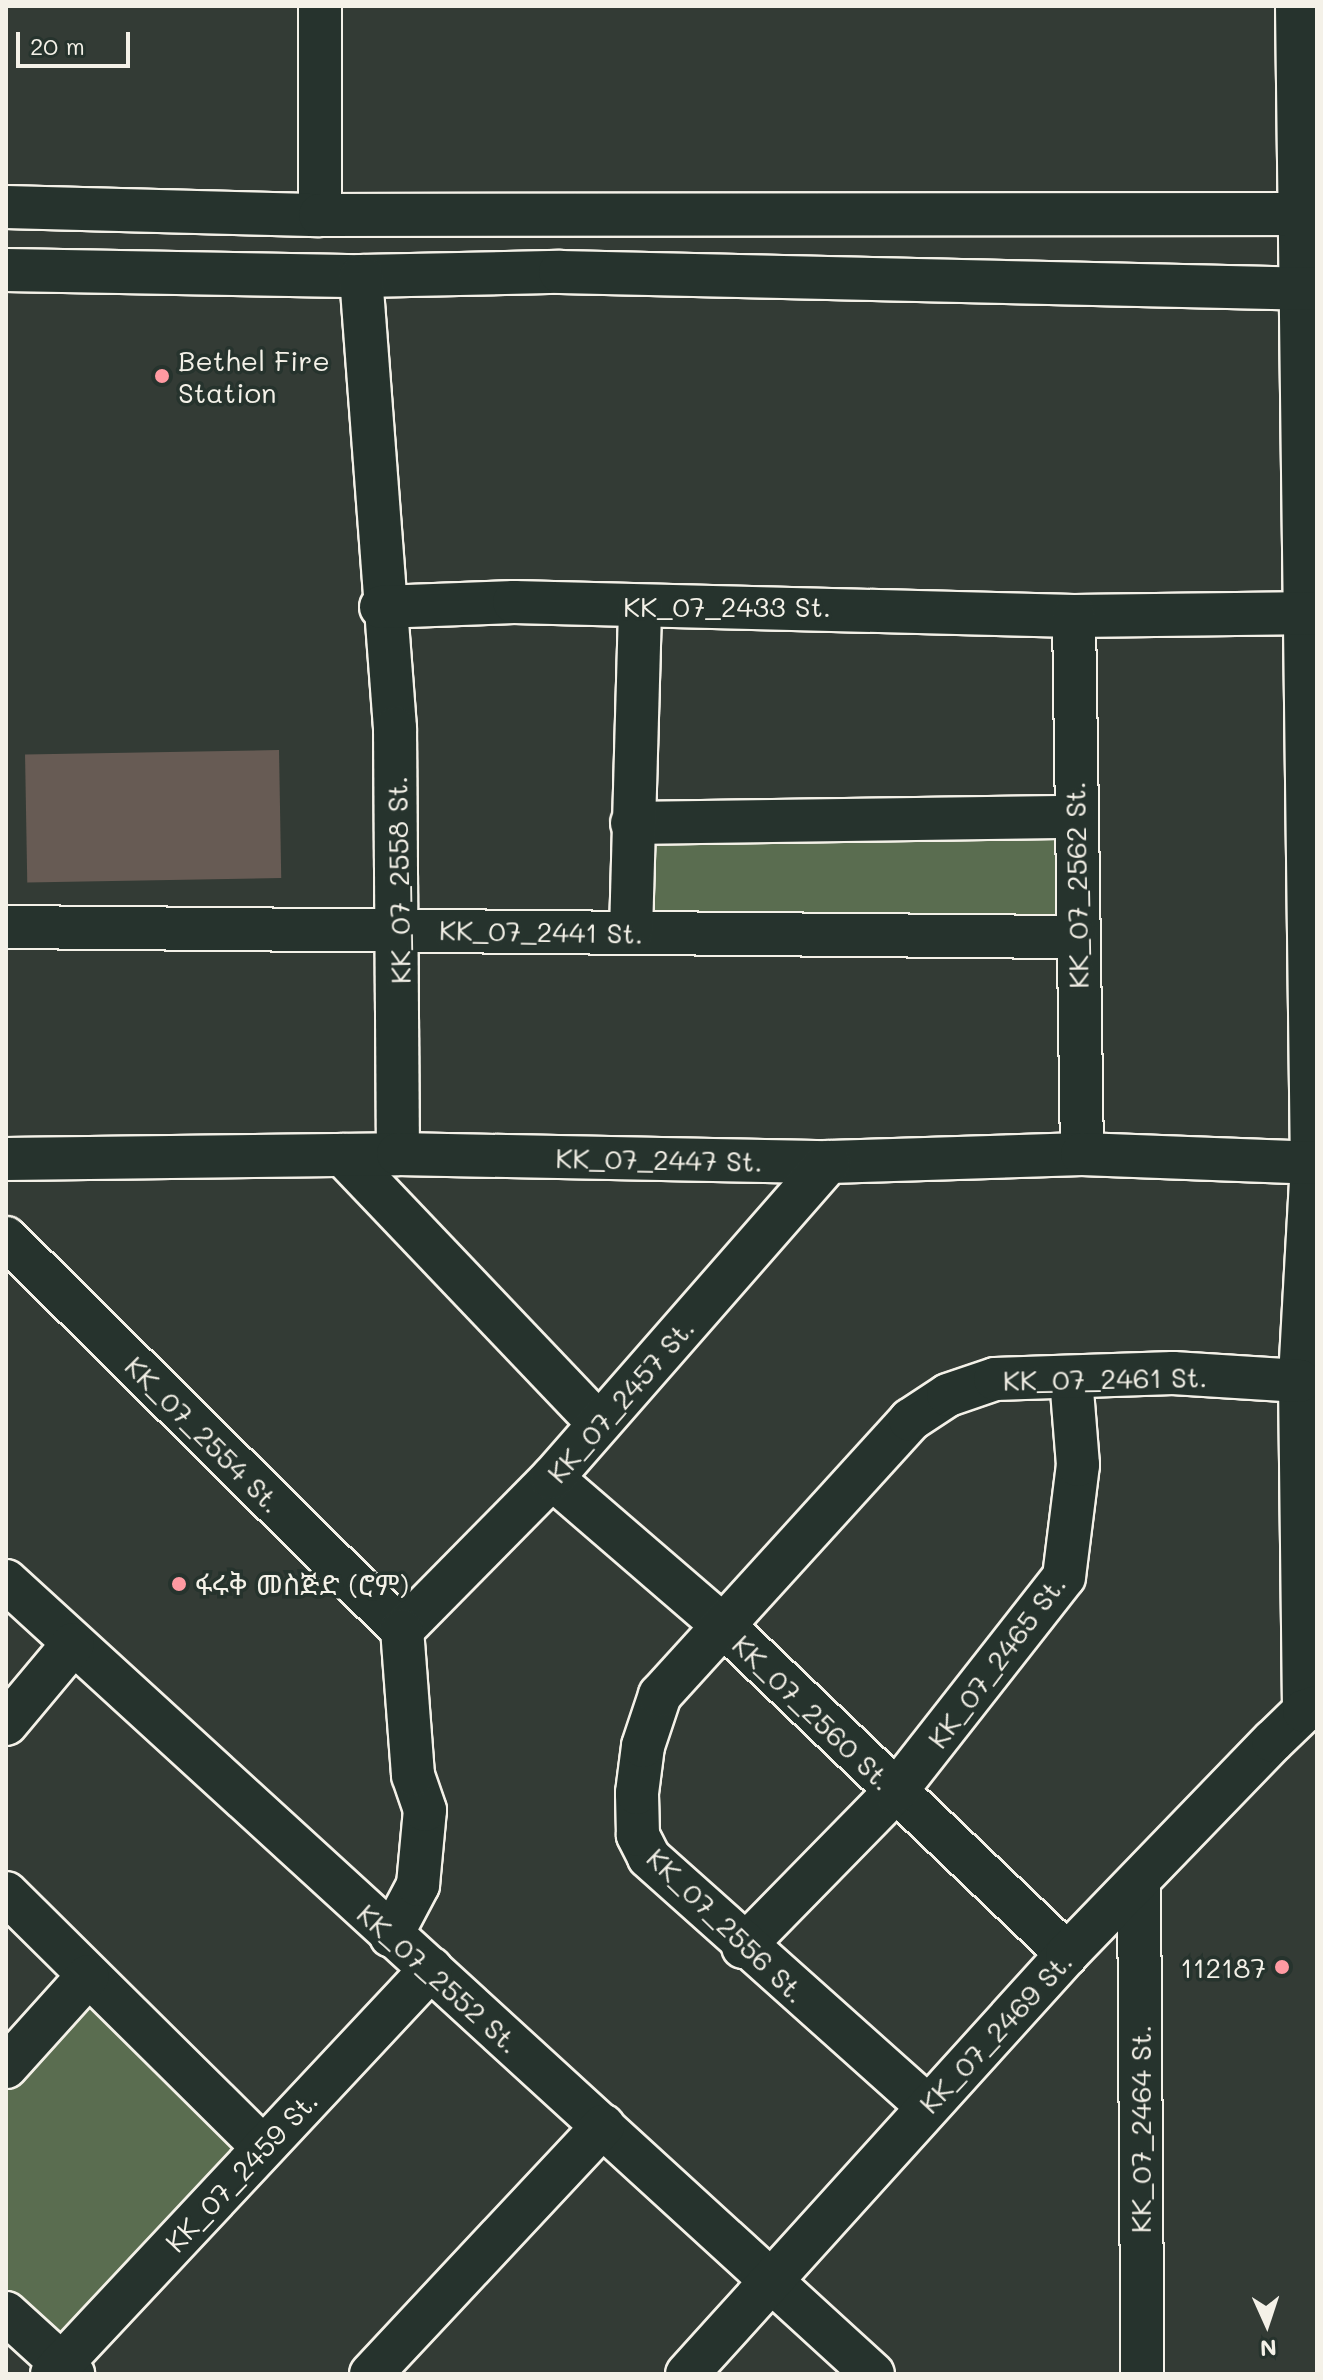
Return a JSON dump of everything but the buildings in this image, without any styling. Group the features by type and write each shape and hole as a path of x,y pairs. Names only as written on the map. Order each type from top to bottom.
{"street":[{"path":"320,6 320,215"},
{"path":"1297,6 1311,214 1312,1163 1300,1381 1309,1452 1310,1709"},
{"path":"6,207 320,215 1311,214"},
{"path":"256,275 258,214"},
{"path":"6,270 361,276 560,272 1311,289"},
{"name":"KK_07_2558 St.","path":"361,276 381,607 395,728 401,929 398,1154"},
{"path":"631,932 640,606"},
{"name":"KK_07_2433 St.","path":"381,607 856,606 1074,616 1312,613"},
{"name":"KK_07_2562 St.","path":"1074,616 1074,817 1082,1154"},
{"path":"632,823 1074,817"},
{"name":"KK_07_2441 St.","path":"6,927 1076,937"},
{"name":"KK_07_2447 St.","path":"6,1159 398,1154 829,1162 1082,1154 1312,1163"},
{"path":"343,1155 599,1424"},
{"name":"KK_07_2457 St.","path":"402,1630 552,1478 829,1162"},
{"name":"KK_07_2554 St.","path":"6,1238 402,1630"},
{"name":"KK_07_2461 St.","path":"726,1628 910,1420 948,1395 995,1379 1173,1373 1300,1381"},
{"name":"KK_07_2465 St.","path":"743,1947 896,1791 1064,1577 1078,1465 1071,1378"},
{"name":"KK_07_2560 St.","path":"552,1478 726,1628 1067,1954"},
{"name":"KK_07_2552 St.","path":"6,1581 391,1936 603,2126 770,2286 873,2374"},
{"name":"KK_07_2556 St.","path":"726,1628 660,1695 643,1746 638,1835 649,1857 743,1947 926,2105"},
{"path":"391,1936 418,1885 425,1810 413,1775 402,1630"},
{"path":"6,1724 73,1644"},
{"name":"KK_07_2469 St.","path":"687,2374 770,2286 926,2105 1067,1954 1310,1709"},
{"name":"KK_07_2464 St.","path":"1139,1883 1142,2374"},
{"path":"6,1893 263,2147"},
{"name":"KK_07_2459 St.","path":"62,2371 263,2147 431,1969"},
{"path":"6,2067 88,1976"},
{"path":"371,2374 603,2126"},
{"path":"6,2313 62,2371"}],"green space":[{"path":"1074,817 1076,937 634,945 632,825"},
{"path":"88,1976 263,2147 62,2364 6,2313 6,2067"}],"place":[{"name":"Bethel Fire Station","path":"162,376"},
{"name":"ፋሩቅ መስጅድ (ሮም)","path":"179,1584"},
{"name":"112187","path":"1282,1967"}]}
